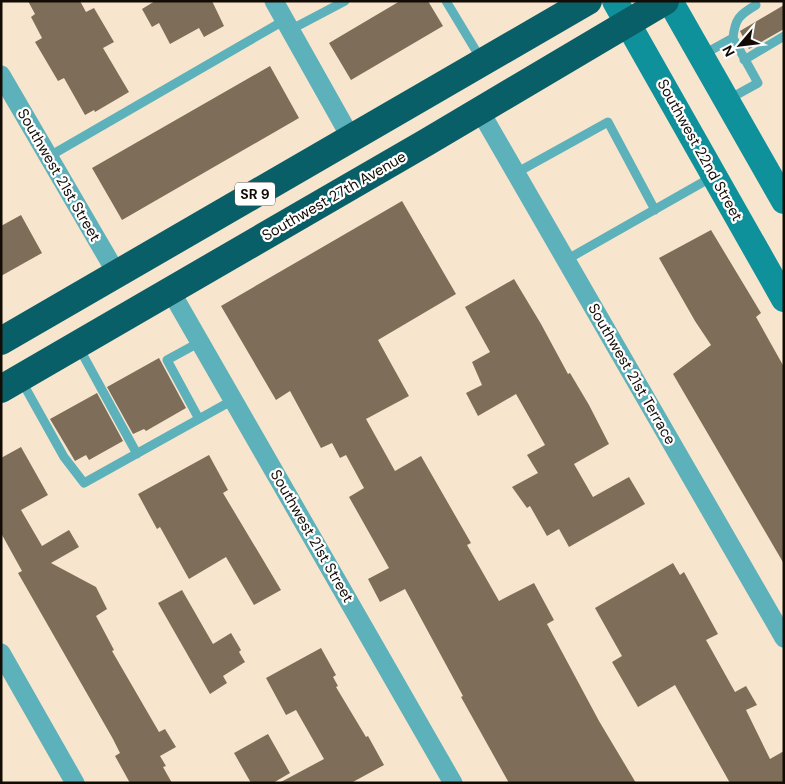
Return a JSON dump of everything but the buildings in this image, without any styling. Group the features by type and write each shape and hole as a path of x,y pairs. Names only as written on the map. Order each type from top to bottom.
{"highway":[{"name":"SR 9","path":"1,341 588,1"},
{"name":"Southwest 27th Avenue","path":"11,383 480,111 622,12 665,1"},
{"path":"122,272 142,270 162,280 170,290"}],"main road":[{"path":"670,1 783,198"},
{"name":"Southwest 22nd Street","path":"622,12 784,299"}],"street":[{"path":"274,1 351,138"},
{"name":"Southwest 21st Street","path":"1,75 48,156 122,272"},
{"name":"Southwest 21st Terrace","path":"480,111 784,638"},
{"name":"Southwest 21st Street","path":"170,290 453,783"},
{"path":"1,654 75,783"}],"lane":[{"path":"48,156 288,25 345,1"},
{"path":"446,1 482,62"},
{"path":"726,100 758,83 733,38 737,19 757,2"},
{"path":"744,60 784,36"},
{"path":"701,55 733,38"},
{"path":"516,173 608,122 656,210"},
{"path":"566,260 714,176"},
{"path":"199,419 167,360 200,342"},
{"path":"77,344 136,454"},
{"path":"11,383 84,483 234,400"}]}
